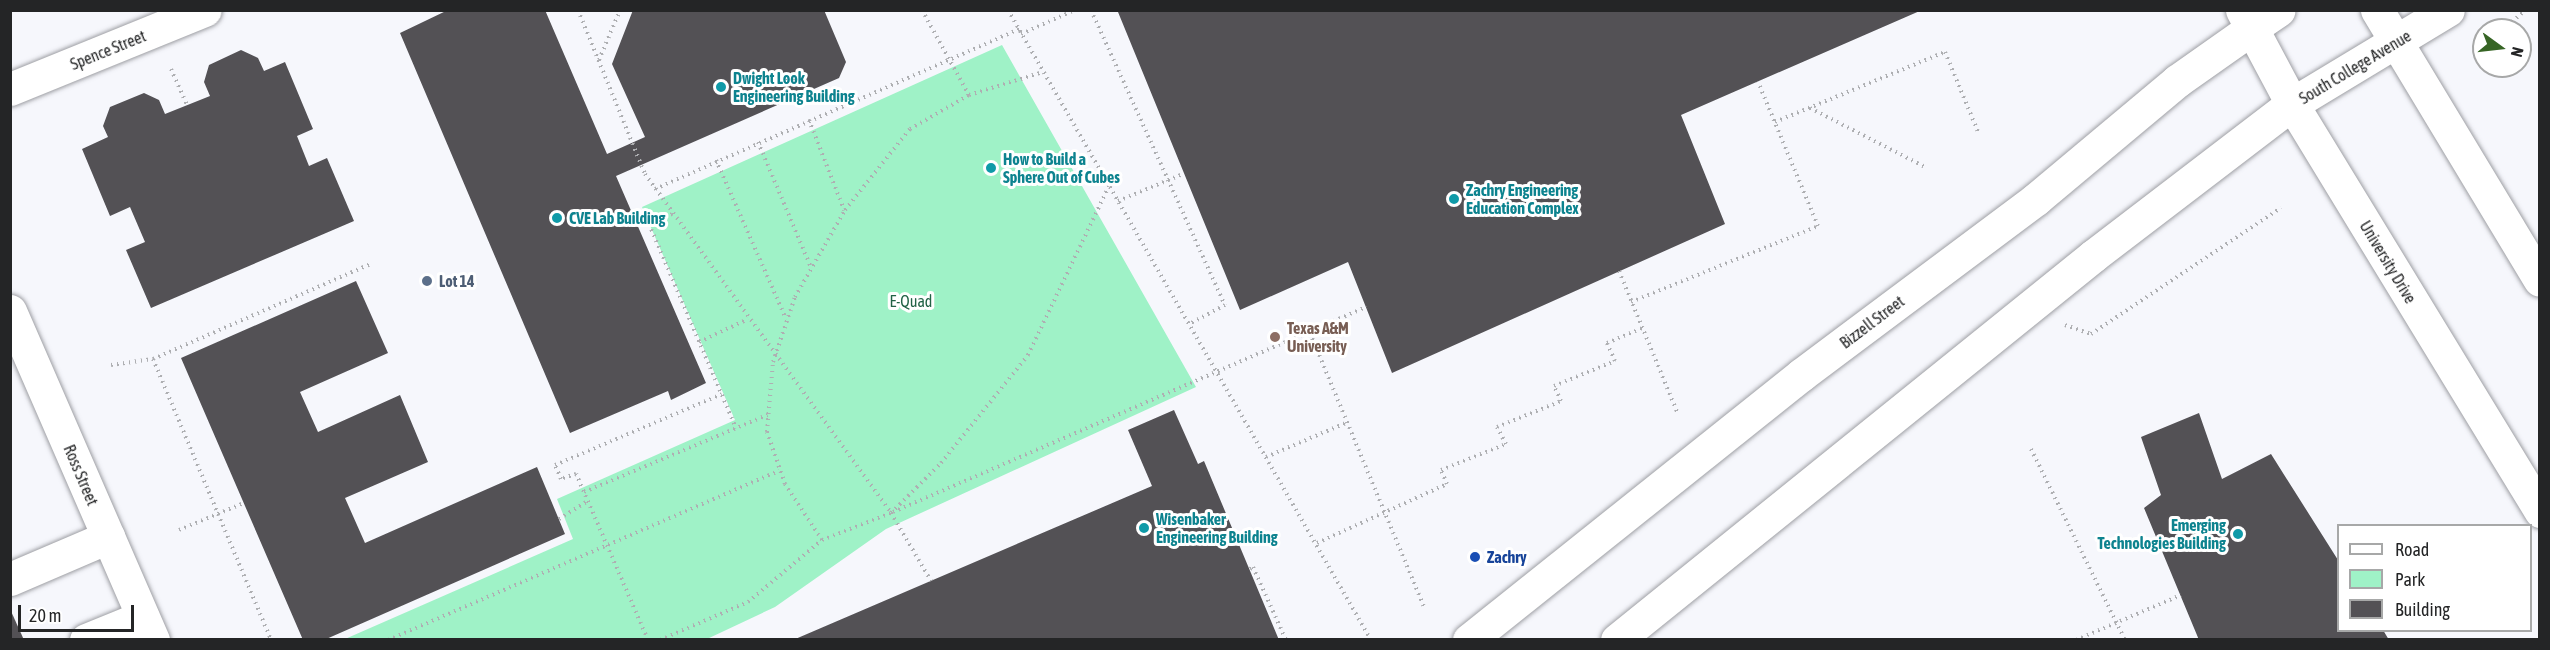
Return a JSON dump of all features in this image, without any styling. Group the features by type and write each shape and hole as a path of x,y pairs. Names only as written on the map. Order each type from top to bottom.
{"street":[{"name":"Spence Street","path":"10,88 205,10"},
{"name":"Bizzell Street","path":"1469,639 1801,375 2036,199 2247,19 2279,10"},
{"path":"2377,10 2540,280"},
{"name":"South College Avenue","path":"2292,104 2448,10"},
{"name":"University Drive","path":"2247,19 2292,104 2540,511"},
{"path":"1617,639 2024,312 2292,104"},
{"name":"Ross Street","path":"10,311 148,628"},
{"path":"10,579 108,537"},
{"path":"86,639 148,628"}],"path":[{"path":"578,10 655,189 775,357 891,513 931,581"},
{"path":"599,60 620,10"},
{"path":"922,10 969,95"},
{"path":"1008,10 1371,639"},
{"path":"1021,34 1075,10"},
{"path":"1091,10 1225,305 1190,324"},
{"path":"655,189 716,160 1019,29"},
{"path":"1775,122 1945,52 1979,135"},
{"path":"171,69 187,105"},
{"path":"822,540 779,471 767,414 775,357 787,320 810,266 844,210 910,129 969,95 1043,72"},
{"path":"1631,302 1818,226 1758,82"},
{"path":"1810,107 1927,168"},
{"path":"809,120 844,210"},
{"path":"758,142 810,266"},
{"path":"716,160 787,320"},
{"path":"1118,201 1183,174"},
{"path":"891,513 974,426 1028,355 1109,185"},
{"path":"2024,312 2091,334 2281,208"},
{"path":"672,214 649,224 736,428"},
{"path":"111,365 153,359 370,264"},
{"path":"1619,272 1677,412"},
{"path":"660,639 747,602 822,540 891,513 1366,307"},
{"path":"699,342 748,319"},
{"path":"1317,543 1446,484 1441,470 1506,444 1497,427 1561,401 1554,386 1615,362 1607,343 1643,328"},
{"path":"1310,333 1425,609"},
{"path":"153,359 271,639"},
{"path":"648,639 576,474 561,480 555,465 722,394"},
{"path":"584,492 767,414"},
{"path":"1266,457 1348,422"},
{"path":"2031,449 2125,639"},
{"path":"387,639 779,471"},
{"path":"559,519 588,501"},
{"path":"179,530 244,503"},
{"path":"1250,568 1286,639"},
{"path":"2076,639 2181,595"}],"green space":[{"name":"E-Quad","path":"1002,45 1196,387 886,529 775,607 707,639 345,639 573,539 557,499 735,420 642,207"}],"building":[{"name":"CVE Lab Building","path":"448,10 545,10 607,154 645,137 612,64 633,10 824,10 846,62 839,78 616,176 706,383 671,400 668,391 570,433 400,33"},
{"name":"Zachry Engineering Education Complex","path":"1922,10 1681,115 1725,224 1392,373 1348,262 1240,310 1118,12"},
{"path":"241,50 258,58 264,71 285,62 313,129 297,136 309,166 327,158 354,221 151,308 126,250 145,242 130,207 110,216 82,149 108,137 103,126 110,107 144,93 159,100 165,114 210,96 204,82 209,65"},
{"path":"356,281 388,353 300,392 318,432 400,395 428,462 345,498 365,543 537,467 565,534 324,640 303,640 181,358"},
{"name":"Wisenbaker Engineering Building","path":"1174,410 1198,464 1204,461 1279,640 793,640 1152,486 1128,430"},
{"name":"Emerging Technologies Building","path":"2199,413 2222,479 2271,454 2337,558 2337,632 2384,632 2389,640 2199,640 2144,508 2161,495 2141,437"},
{"path":"10,609 24,640 10,640"}],"place":[{"name":"Dwight Look Engineering Building","path":"721,87"},
{"name":"How to Build a Sphere Out of Cubes","path":"991,168"},
{"name":"Zachry Engineering Education Complex","path":"1454,199"},
{"name":"CVE Lab Building","path":"557,218"},
{"name":"Lot 14","path":"427,281"},
{"name":"Texas A&M University","path":"1275,337"},
{"name":"Wisenbaker Engineering Building","path":"1144,528"},
{"name":"Emerging Technologies Building","path":"2238,534"},
{"name":"Zachry","path":"1475,557"}]}
